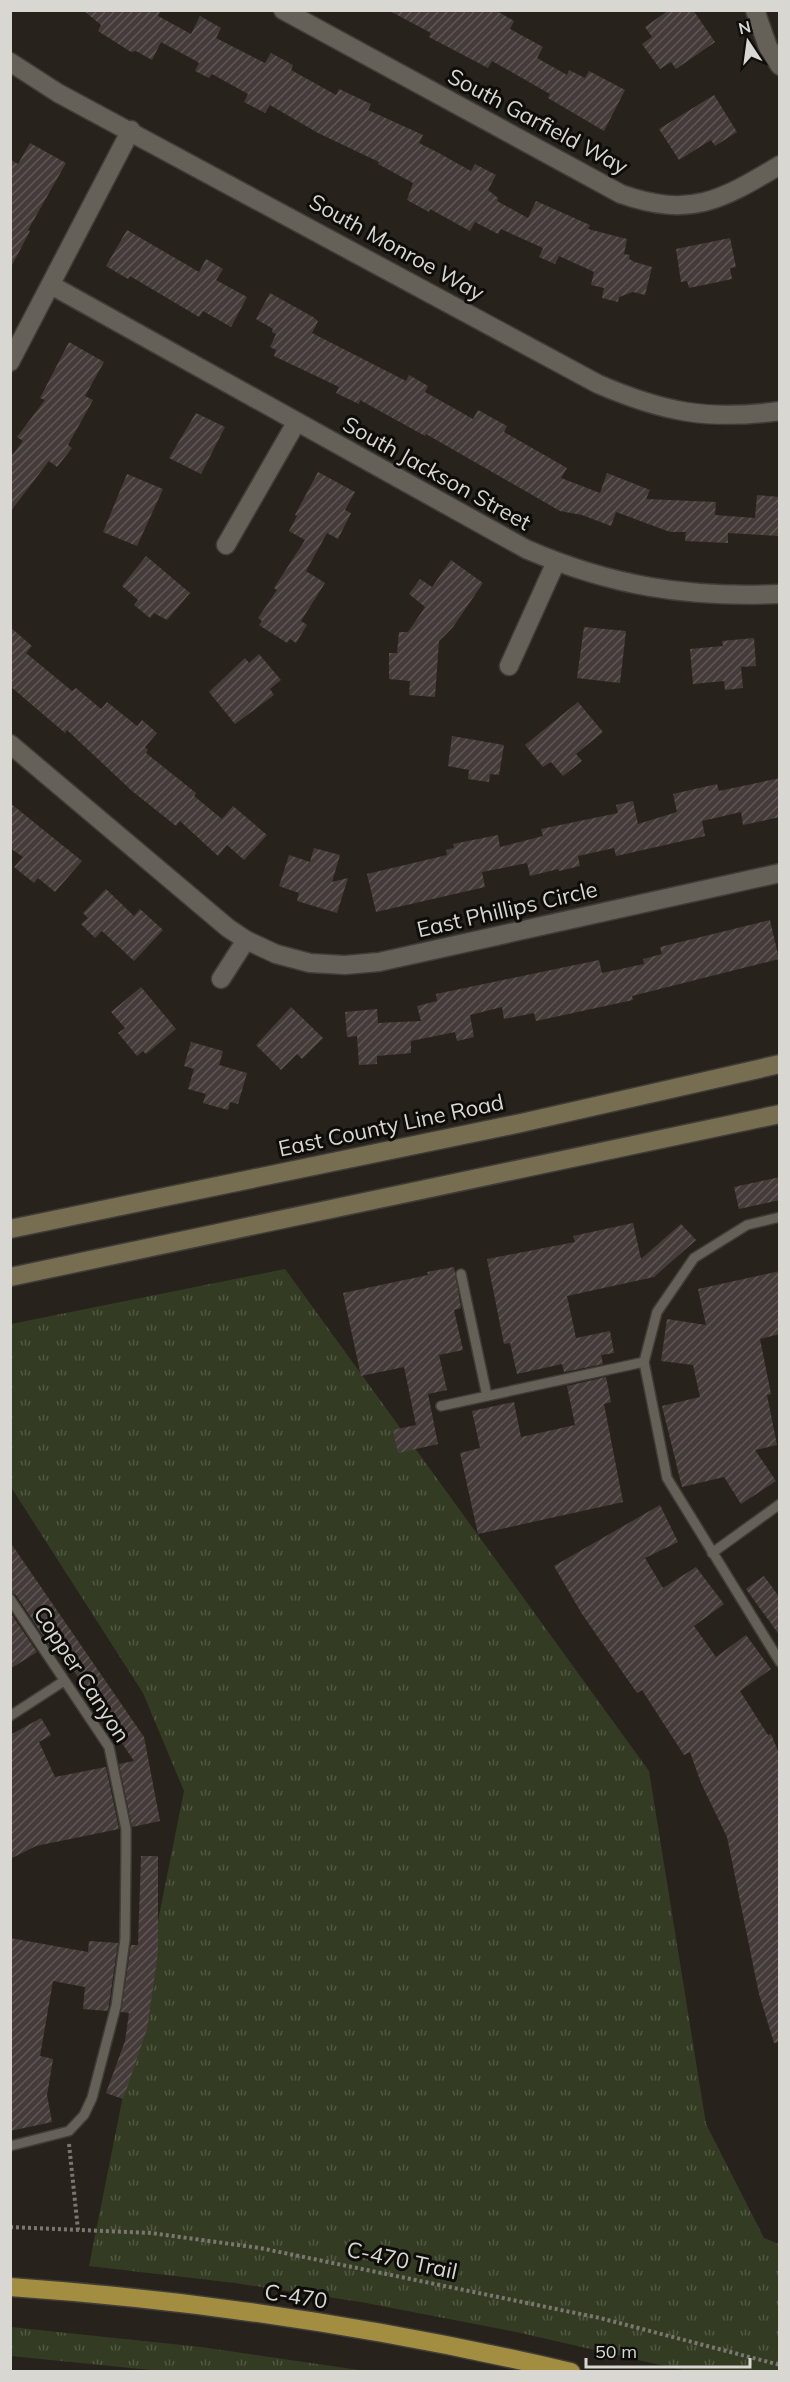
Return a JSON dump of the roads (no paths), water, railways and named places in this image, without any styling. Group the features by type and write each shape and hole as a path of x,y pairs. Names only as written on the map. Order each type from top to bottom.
{"highway":[{"name":"C-470","path":"10,2287 141,2299 279,2317 436,2344 571,2372"}],"main road":[{"name":"East County Line Road","path":"10,1229 521,1123 780,1064"},
{"path":"10,1277 780,1114"}],"street":[{"name":"South Garfield Way","path":"283,10 621,194 646,202 675,206 702,203 726,196 780,165"},
{"path":"755,10 768,47 780,66"},
{"name":"South Monroe Way","path":"10,62 58,93 131,130 598,384 641,402 680,412 713,415 780,411"},
{"path":"10,362 131,130"},
{"name":"South Jackson Street","path":"51,285 296,423 526,549 556,562 603,578 684,593 780,594"},
{"path":"226,545 296,423"},
{"path":"509,666 556,562"},
{"name":"East Phillips Circle","path":"10,744 228,928 246,940 276,954 310,963 345,965 379,962 780,873"},
{"path":"221,980 246,940"}],"lane":[{"path":"780,1217 747,1225 694,1258 657,1312 644,1362 667,1478 780,1662"},
{"path":"461,1274 487,1396"},
{"path":"441,1406 644,1362"},
{"path":"712,1554 780,1504"},
{"name":"Copper Canyon","path":"10,1599 109,1747 115,1766 126,1837 125,1939 110,2040 92,2098 84,2115 69,2132 10,2146"},
{"path":"10,1716 64,1681"}]}
